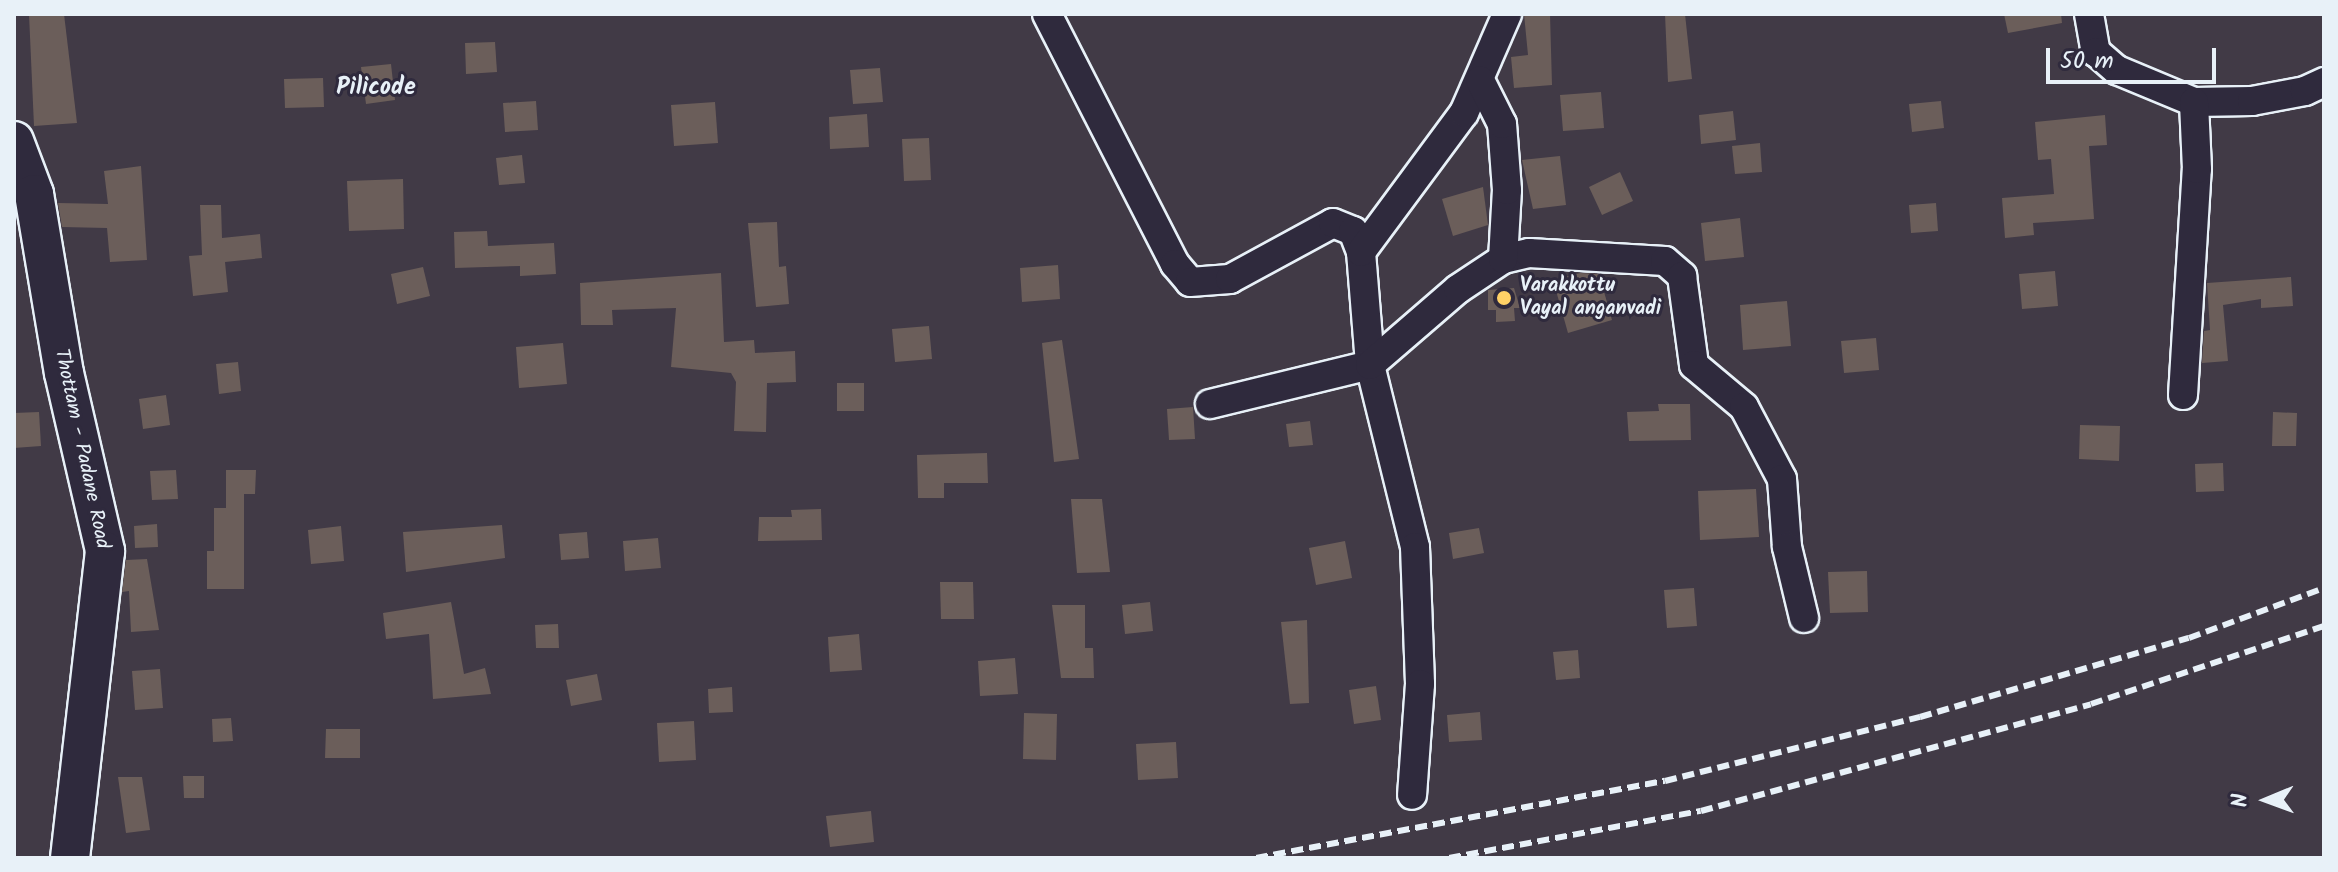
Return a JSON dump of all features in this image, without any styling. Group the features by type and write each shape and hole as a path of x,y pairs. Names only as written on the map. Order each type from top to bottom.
{"street":[{"path":"1047,14 1175,264 1190,282 1230,279 1333,223 1353,231 1361,252 1370,365 1415,547 1420,684 1412,795"},
{"path":"1361,252 1464,113 1507,14"},
{"path":"2089,14 2096,52 2117,70 2194,102 2252,101 2305,91 2324,82"},
{"path":"1480,80 1502,124 1507,190 1503,259"},
{"path":"2183,395 2197,169 2194,102"},
{"name":"Thottam - Padane Road","path":"14,141 34,194 64,373 105,551 70,858"},
{"path":"1210,404 1370,365 1458,289 1503,259 1529,253 1665,261 1682,276 1694,365 1744,407 1782,479 1787,547 1804,618"}],"building":[{"path":"29,14 64,14 77,123 34,126"},
{"path":"1524,14 1550,14 1552,85 1514,88 1511,57 1528,55"},
{"path":"1665,14 1685,14 1692,79 1668,82"},
{"path":"2004,14 2061,14 2062,23 2008,33"},
{"path":"495,42 497,72 466,74 465,43"},
{"path":"391,64 395,100 366,104 361,67"},
{"path":"880,68 883,102 853,104 850,70"},
{"path":"323,78 324,107 285,108 284,79"},
{"path":"1601,92 1604,128 1563,131 1560,95"},
{"path":"536,101 538,130 505,132 503,103"},
{"path":"1941,101 1944,128 1912,132 1909,104"},
{"path":"715,102 718,143 674,146 671,105"},
{"path":"1733,111 1736,140 1701,144 1699,115"},
{"path":"867,114 869,147 830,149 829,117"},
{"path":"2105,115 2107,145 2089,146 2094,219 2033,223 2034,235 2005,238 2002,198 2054,194 2051,159 2038,160 2035,122"},
{"path":"929,138 931,180 904,181 902,139"},
{"path":"1760,143 1762,172 1735,174 1732,146"},
{"path":"522,155 525,183 499,185 496,158"},
{"path":"1560,156 1566,205 1533,209 1522,160"},
{"path":"141,166 147,260 110,262 107,228 62,227 58,203 108,204 104,171"},
{"path":"1620,172 1633,201 1602,215 1589,187"},
{"path":"403,179 404,229 349,231 347,181"},
{"path":"1483,187 1488,225 1453,236 1442,199"},
{"path":"1936,203 1938,231 1911,233 1909,205"},
{"path":"200,205 221,205 222,238 260,234 262,258 225,262 228,292 193,296 189,256 202,255"},
{"path":"1740,218 1744,257 1705,261 1701,223"},
{"path":"777,222 779,267 786,266 789,304 756,307 748,223"},
{"path":"487,231 488,246 554,243 556,274 520,276 520,266 455,268 454,232"},
{"path":"1058,265 1060,299 1022,302 1020,268"},
{"path":"423,267 430,296 397,304 391,274"},
{"path":"2055,271 2058,306 2022,309 2019,274"},
{"path":"721,273 724,342 754,340 755,353 795,351 796,382 767,383 766,432 734,431 736,382 731,373 671,367 676,308 612,310 613,325 581,325 580,283"},
{"path":"1580,273 1599,274 1612,320 1568,333 1553,280"},
{"path":"2291,277 2293,306 2261,308 2261,299 2223,305 2228,361 2202,363 2204,331 2210,330 2207,283"},
{"name":"Varakkottu Vayal anganvadi","path":"1514,288 1520,308 1514,308 1515,321 1496,322 1496,310 1488,310 1488,290"},
{"path":"1787,301 1791,346 1743,350 1740,305"},
{"path":"929,326 932,359 895,362 892,329"},
{"path":"1876,338 1879,370 1844,373 1841,341"},
{"path":"1062,340 1079,459 1054,462 1042,343"},
{"path":"563,343 567,384 519,388 516,347"},
{"path":"238,362 241,391 219,394 216,364"},
{"path":"837,383 864,383 864,411 837,411"},
{"path":"166,395 170,425 143,429 139,399"},
{"path":"1658,404 1690,404 1691,440 1629,441 1627,412 1659,411"},
{"path":"1193,407 1195,439 1169,440 1167,409"},
{"path":"39,412 41,446 14,448 14,413"},
{"path":"2273,412 2297,413 2296,446 2272,446"},
{"path":"1310,421 1313,445 1289,447 1286,424"},
{"path":"2080,425 2120,426 2119,461 2079,459"},
{"path":"987,453 988,483 944,483 944,498 918,498 917,455"},
{"path":"2223,463 2224,491 2196,492 2195,464"},
{"path":"176,470 178,499 152,500 150,471"},
{"path":"226,470 256,470 255,494 244,494 244,589 207,589 207,551 214,551 214,508 226,508"},
{"path":"1756,489 1759,537 1700,540 1698,491"},
{"path":"1071,499 1102,499 1110,572 1077,573"},
{"path":"821,509 822,540 758,541 759,517 792,517 791,510"},
{"path":"157,524 158,547 135,548 134,526"},
{"path":"502,525 505,558 406,572 403,532"},
{"path":"341,526 344,561 311,564 308,530"},
{"path":"1479,528 1484,553 1453,559 1449,533"},
{"path":"587,532 589,558 561,560 559,534"},
{"path":"658,538 661,568 625,571 623,541"},
{"path":"1345,541 1352,578 1316,585 1309,548"},
{"path":"147,559 159,630 131,632 129,591 122,592 126,560"},
{"path":"1867,571 1868,612 1830,613 1828,572"},
{"path":"940,582 973,582 974,619 941,619"},
{"path":"1694,588 1697,626 1667,628 1664,590"},
{"path":"451,602 464,674 485,668 491,694 433,699 429,634 386,639 383,613"},
{"path":"1150,602 1153,631 1125,634 1122,605"},
{"path":"1052,605 1085,605 1085,648 1093,648 1094,678 1061,678"},
{"path":"1307,620 1309,703 1290,704 1281,622"},
{"path":"558,624 559,648 536,648 535,625"},
{"path":"859,634 862,670 830,672 828,637"},
{"path":"1578,650 1580,678 1556,680 1553,652"},
{"path":"1015,658 1018,694 980,696 978,661"},
{"path":"160,669 163,708 135,710 132,671"},
{"path":"597,674 602,700 571,706 566,680"},
{"path":"1376,686 1381,720 1354,724 1349,690"},
{"path":"732,687 733,712 709,713 708,689"},
{"path":"1480,712 1482,740 1449,742 1447,715"},
{"path":"1024,713 1057,714 1056,760 1023,759"},
{"path":"231,718 233,741 213,742 212,719"},
{"path":"694,721 696,760 659,762 657,723"},
{"path":"326,729 360,729 360,758 325,758"},
{"path":"1176,742 1178,778 1138,780 1136,744"},
{"path":"183,776 204,776 204,798 184,798"},
{"path":"118,777 142,777 150,830 126,833"},
{"path":"871,811 874,842 830,847 826,816"}],"railway":[{"path":"1256,858 1665,781 1920,717 2189,638 2324,588"},
{"path":"1449,858 1701,811 2091,704 2324,626"}],"place":[{"name":"Varakkottu Vayal anganvadi","path":"1504,298"}],"district":[{"name":"Pilicode","path":"376,88"}]}
